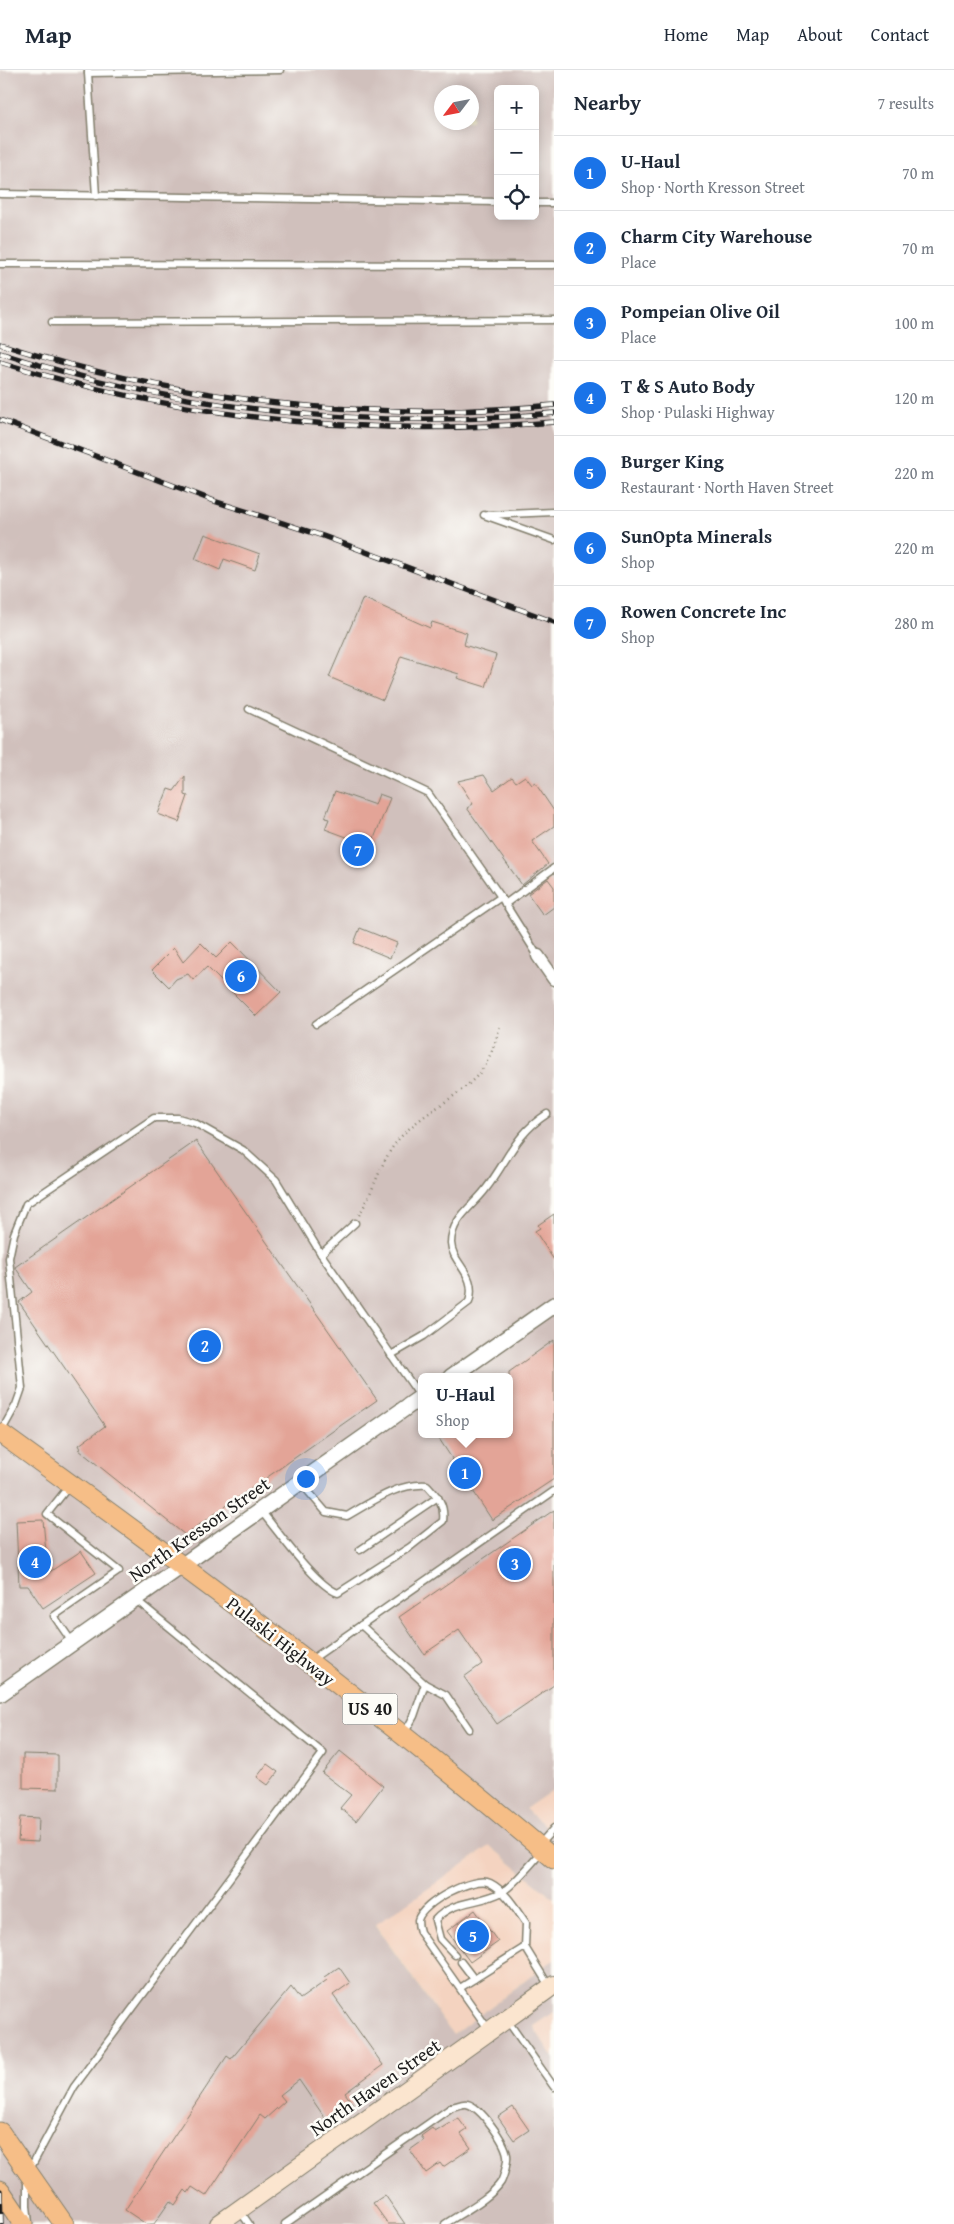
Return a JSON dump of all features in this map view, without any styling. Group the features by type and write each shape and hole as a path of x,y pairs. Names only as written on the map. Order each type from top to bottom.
{"main road":[{"name":"Pulaski Highway","path":"0,1433 182,1564 404,1735 545,1851"},
{"name":"North Haven Street","path":"220,2224 244,2217 507,2019 553,1989"},
{"path":"0,2132 64,2224"},
{"path":"0,2190 23,2224"}],"street":[{"path":"538,956 554,979"},
{"path":"457,1373 554,1305"},
{"name":"North Kresson Street","path":"0,1694 418,1399"}],"lane":[{"path":"96,196 88,72 280,70"},
{"path":"0,194 494,202"},
{"path":"539,203 554,203"},
{"path":"0,264 554,265"},
{"path":"52,322 554,320"},
{"path":"554,512 484,515 554,540"},
{"path":"249,709 428,793 501,897 538,956"},
{"path":"505,904 554,868"},
{"path":"316,1024 501,897"},
{"path":"391,1355 424,1336 469,1302 472,1288 451,1244 453,1232 460,1217 486,1190 510,1149 526,1129 547,1114"},
{"path":"0,1433 16,1405 22,1388 9,1258 14,1234 26,1204 154,1118 178,1118 195,1123 243,1150 276,1180 321,1254 418,1393"},
{"path":"321,1254 355,1222"},
{"path":"260,1510 313,1572 331,1590 338,1593 363,1579 434,1530 443,1521 444,1509 438,1497 427,1485 414,1484 392,1491 346,1516 326,1512 300,1482"},
{"path":"70,1484 47,1514 119,1572 54,1616 72,1642"},
{"path":"309,1662 554,1491"},
{"path":"360,1550 438,1497"},
{"path":"30,2224 27,2206 28,2172 74,2087 323,1753 134,1598"},
{"path":"361,1625 425,1684 446,1695 469,1729"},
{"path":"404,1735 414,1716 425,1684"},
{"path":"455,1955 440,1939 435,1920 441,1912 502,1892 545,1851 554,1828"},
{"path":"490,2032 420,1932 418,1920 426,1907 444,1895 474,1882 488,1882 502,1892 526,1923 524,1947 553,1989"},
{"path":"460,1988 524,1947"},
{"path":"461,1962 474,1979"},
{"path":"507,2019 554,2087"},
{"path":"285,2224 452,2107 466,2104 474,2107 486,2119 507,2156 501,2181 491,2192 446,2224"}],"path":[{"path":"355,1222 383,1164 398,1140 423,1115 476,1077 494,1047 500,1026"}],"shaded area":[{"path":"0,70 554,70 554,1789 525,1809 554,1833 554,1898 490,1846 375,1925 453,2035 554,1959 554,2012 533,2026 554,2059 554,2224 0,2224"},
{"path":"554,1789 554,1833 525,1809"},
{"path":"490,1846 554,1898 554,1959 453,2035 375,1924"},
{"path":"554,2012 554,2059 533,2026"}],"building":[{"path":"205,534 260,554 255,570 224,559 220,570 195,559"},
{"path":"363,598 430,628 432,622 467,633 464,645 496,655 486,687 457,678 459,674 401,656 383,700 329,677"},
{"path":"484,775 494,790 512,777 516,782 525,776 532,785 535,783 554,811 554,826 532,841 548,864 522,885 467,808 473,804 458,781"},
{"path":"185,776 185,795 188,796 179,822 158,814 168,789 174,791"},
{"path":"335,791 375,805 379,794 390,798 371,846 325,829 329,819 325,818"},
{"path":"548,879 554,887 554,907 543,915 528,894"},
{"path":"360,928 397,943 390,958 354,943"},
{"path":"232,942 281,992 256,1016 207,967 193,980 188,974 176,979 169,987 152,970 174,948 183,962 201,943 216,958"},
{"path":"196,1141 377,1400 185,1535 79,1450 81,1449 79,1445 105,1426 19,1302 32,1292 15,1267"},
{"path":"554,1214 554,1260 535,1231 540,1228 538,1225"},
{"path":"554,1340 554,1479 492,1520 439,1438 513,1438 513,1373 509,1372"},
{"path":"554,1510 554,1685 497,1724 464,1677 482,1664 459,1630 424,1654 399,1617"},
{"path":"43,1520 48,1573 81,1551 96,1573 43,1608 28,1586 19,1586 16,1521"},
{"path":"340,1751 383,1786 356,1821 340,1808 351,1795 322,1773"},
{"path":"23,1754 58,1755 58,1789 23,1788"},
{"path":"267,1764 278,1772 268,1785 257,1777"},
{"path":"20,1817 39,1818 38,1842 18,1841"},
{"path":"475,1910 498,1942 470,1962 447,1931"},
{"path":"339,1967 350,1983 333,1995 383,2065 345,2093 353,2104 327,2121 299,2080 280,2095 285,2101 265,2119 260,2115 206,2196 192,2187 188,2193 185,2190 175,2205 170,2201 154,2224 146,2224 125,2210 227,2056 231,2059 291,1987 300,1999 327,1980 324,1977"},
{"path":"513,2107 529,2130 514,2140 498,2117"},
{"path":"458,2118 467,2130 461,2134 471,2148 443,2167 440,2163 426,2173 410,2150 424,2140 421,2136 432,2128 435,2132"},
{"path":"385,2195 405,2224 388,2224 373,2203"}],"railway":[{"path":"0,344 67,364 136,380 204,393 274,403 344,409 414,411 484,410 554,405"},
{"path":"0,353 67,373 135,389 204,402 274,411 344,417 414,419 484,418 554,413"},
{"path":"0,362 136,397 205,410 274,419 344,425 414,427 554,422"},
{"path":"0,420 217,502 323,536 554,622"},
{"path":"0,2191 1,2224"}],"place":[{"name":"Rowen Concrete Inc","path":"358,850"},
{"name":"SunOpta Minerals","path":"241,976"},
{"name":"Charm City Warehouse","path":"205,1346"},
{"name":"U-Haul","path":"465,1473"},
{"name":"T & S Auto Body","path":"35,1562"},
{"name":"Pompeian Olive Oil","path":"515,1564"},
{"name":"Burger King","path":"473,1936"}]}
